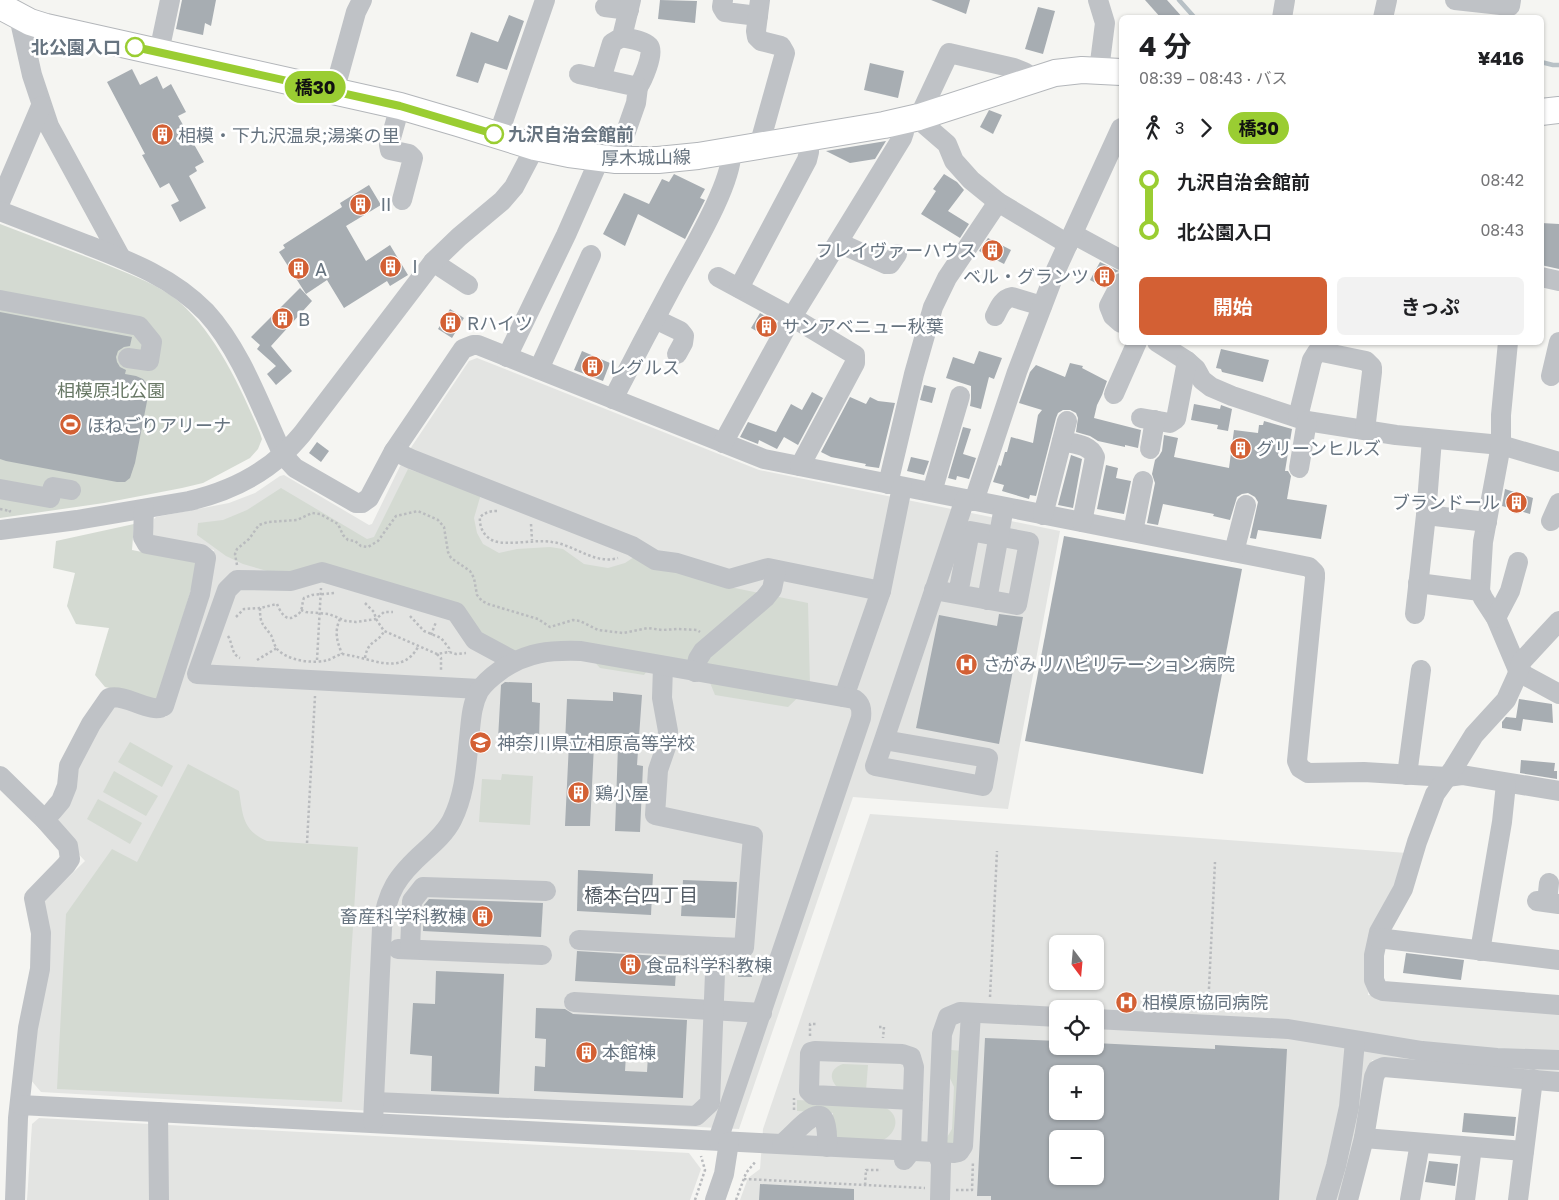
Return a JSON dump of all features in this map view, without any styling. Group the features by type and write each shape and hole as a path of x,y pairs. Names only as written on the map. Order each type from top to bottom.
{"main road":[{"name":"厚木城山線","path":"10,11 46,27 400,106 535,147 607,159 658,160 731,151 809,138 910,119 1035,79 1065,72 1110,71"},
{"path":"1544,112 1559,110"}],"street":[{"path":"159,52 170,0"},
{"path":"334,92 356,12 362,0"},
{"path":"498,136 545,0"},
{"path":"723,0 722,7 725,12 759,8 757,37 761,41 781,46 785,53 759,146"},
{"path":"1098,0 1105,24 1110,71"},
{"path":"1282,15 1285,0"},
{"path":"1384,15 1387,0"},
{"path":"1449,4 1515,5"},
{"path":"605,7 630,5 622,37"},
{"path":"10,11 49,126 121,258"},
{"path":"507,357 566,235 596,166 607,159 636,103 638,88 651,50 644,44 622,37 612,42 601,79"},
{"path":"723,443 792,317 902,138 910,119 949,53 1014,68 1035,79"},
{"path":"579,74 638,88"},
{"path":"0,202 41,106"},
{"path":"400,106 389,145 390,150 409,154 413,158 402,200"},
{"path":"910,119 924,125 947,144 959,168 998,202 1071,239 1119,259"},
{"path":"884,740 988,758 983,786 875,766 934,590 1042,306 1119,132"},
{"path":"738,288 807,160 810,152 809,138"},
{"path":"0,489 17,512 77,520 202,498 250,478 283,455 302,434 433,262 459,236 502,201 523,172 535,147"},
{"path":"613,399 712,212 729,169 732,159 731,151"},
{"path":"844,697 881,591 895,485 914,374 933,307 947,278 998,202"},
{"path":"0,211 138,264 167,280 193,300 206,313 234,351 283,455 295,468 356,503 362,503 369,498 394,450 463,349 478,345 764,459 1309,567 1313,569 1315,578 1297,761 1303,771 1308,773 1364,772 1447,777 1462,776 1559,792"},
{"path":"839,243 886,264 890,264 897,254"},
{"path":"539,369 591,255"},
{"path":"433,262 468,284"},
{"path":"718,277 792,317 855,355 856,360 800,466"},
{"path":"1544,278 1559,280"},
{"path":"1119,286 1109,306 1113,316 1119,321"},
{"path":"995,316 1003,302 1012,297 1042,306"},
{"path":"0,300 139,326 152,342 149,361 128,358"},
{"path":"655,319 680,331 684,336 683,343 677,354"},
{"path":"1551,376 1559,342"},
{"path":"1114,394 1136,345"},
{"path":"1162,345 1196,369 1202,380 1210,388 1303,419 1432,439 1501,445 1559,462"},
{"path":"1508,345 1501,415 1501,445 1484,542 1480,591 1496,618 1518,670 1559,694"},
{"path":"1300,468 1303,419 1314,355 1317,352 1353,350 1372,367 1365,430"},
{"path":"1150,449 1148,419 1170,423 1176,420 1187,361"},
{"path":"932,492 960,396"},
{"path":"1044,515 1067,421"},
{"path":"1414,614 1426,515 1432,439"},
{"path":"1062,441 1086,447 1090,449 1094,457 1082,522"},
{"path":"394,450 540,518 632,546 655,560 729,578 768,568 881,591"},
{"path":"1133,532 1144,481"},
{"path":"17,512 50,498 53,487 71,490"},
{"path":"1234,552 1246,505"},
{"path":"987,600 1004,507"},
{"path":"45,820 61,801 67,786 69,766 91,724 109,698 116,697 157,708 164,706 200,594 206,558 201,554 147,544 142,537 144,509"},
{"path":"1426,515 1487,522"},
{"path":"934,590 1017,605 1029,542 970,531 958,594"},
{"path":"1496,618 1510,591 1518,562"},
{"path":"695,672 698,659 703,651 765,598 772,589 776,570"},
{"path":"480,689 316,671 197,674 227,590 237,580 291,581 322,572 456,612 475,640 514,661"},
{"path":"1418,583 1480,591"},
{"path":"1559,621 1522,661 1506,700 1474,735 1435,794 1416,842 1403,889 1381,926 1374,954 1374,980 1378,989 1382,991 1559,1005"},
{"path":"373,1122 385,906 391,891 401,875 443,833 451,822 459,805 464,786 474,704 480,689 495,675 514,661 532,654 565,651 581,652 854,699 861,707 861,718 762,1013 724,1141 724,1174 715,1200"},
{"path":"579,940 744,948 753,836 655,815 658,770 668,744 668,731 662,698 663,666"},
{"path":"1407,775 1421,670"},
{"path":"0,776 45,820 68,846 70,859 34,898 41,933 40,969 28,1028 20,1105 15,1200"},
{"path":"1480,950 1502,822 1506,784"},
{"path":"410,949 412,901 423,887 546,891"},
{"path":"1378,938 1559,960"},
{"path":"375,1102 696,1116 710,1103 716,947"},
{"path":"382,948 542,956"},
{"path":"574,1002 762,1013"},
{"path":"941,1193 942,1164 937,1152 942,1034 948,1017 960,1012 1049,1017"},
{"path":"20,1105 959,1152 963,1146 971,1013"},
{"path":"1104,1019 1265,1027 1310,1032 1422,1051 1497,1058 1559,1060"},
{"path":"1326,1200 1336,1166 1349,1107 1355,1041"},
{"path":"911,1151 913,1100 914,1062 907,1055 815,1051 810,1054 809,1091 813,1095 913,1100"},
{"path":"914,1067 941,1068"},
{"path":"1348,1200 1364,1138 1374,1077 1377,1070 1384,1067 1559,1082"},
{"path":"1518,1200 1533,1079"},
{"path":"158,1112 159,1200"},
{"path":"673,1137 674,1116"},
{"path":"782,1144 805,1121 817,1116 826,1123 836,1147"},
{"path":"1364,1138 1524,1151"},
{"path":"1410,1200 1420,1142"},
{"path":"1465,1200 1472,1146"}],"path":[{"path":"502,513 490,511 480,516 480,523 487,537 496,542 514,543 532,540 563,544 598,559 607,560 624,556 632,546"},
{"path":"237,580 237,549 249,539 259,525 268,522 297,520 312,513 320,514 338,524 342,535 348,540 368,547 378,541 396,516 418,512 438,520 444,526 448,552 451,558 470,571 474,578 477,595 488,604 528,615 550,627 573,620 580,621 598,630 623,633 648,628 697,630 712,643"},
{"path":"524,522 540,518"},
{"path":"532,540 540,518"},
{"path":"307,843 322,572"},
{"path":"230,620 244,609 277,604 281,613 286,617 292,618 297,616 301,610 304,598 320,594 340,594"},
{"path":"362,601 370,606 376,620 384,631 437,654 449,652 456,654 470,653 477,650 482,644"},
{"path":"260,608 261,622 277,648 291,658 302,661 316,671"},
{"path":"301,610 319,612 356,622 376,620 384,612 396,612"},
{"path":"407,614 424,631 441,638 449,648 449,652"},
{"path":"340,619 336,628 336,636 342,654"},
{"path":"224,629 232,642 233,650 237,657 245,661"},
{"path":"365,658 369,644 382,635 384,631"},
{"path":"316,671 327,660 342,654 390,664 407,660 413,656 418,647"},
{"path":"255,662 277,648"},
{"path":"989,1005 997,851"},
{"path":"1208,1011 1216,862"},
{"path":"810,1040 810,1024 817,1024"},
{"path":"879,1027 884,1027 883,1042"},
{"path":"744,1179 866,1185 941,1193 972,1190 974,1152"},
{"path":"736,1200 749,1168 756,1161"},
{"path":"866,1185 866,1170 880,1170"}],"shaded area":[{"name":"神奈川県立相原高等学校","path":"477,358 759,470 1060,531 1008,809 853,797 739,1129 41,1092 30,1079 41,904 85,861 58,832 56,825 75,789 76,769 113,704 166,717 205,594 214,550 154,537 152,534 154,519 156,517 229,503 255,493 284,475 369,525 372,524 404,458 469,361"},
{"name":"相模原協同病院","path":"870,814 1407,853 1368,953 1368,995 1559,1012 1559,1075 1372,1060 1357,1139 1341,1200 740,1200 748,1178 760,1169 763,1129"},
{"path":"39,1118 689,1153 701,1169 690,1200 27,1200 32,1124"}],"green space":[{"name":"相模原北公園","path":"0,224 137,277 172,296 187,309 224,358 244,396 260,433 262,439 258,449 250,458 203,483 104,503 0,518"},
{"path":"408,469 481,494 474,518 477,533 483,544 499,553 517,549 550,547 563,549 584,564 608,568 625,563 634,557 730,587 808,603 810,686 788,707 715,695 704,668 655,660 644,675 600,668 579,645 517,653 482,635 461,605 288,577 243,564 226,556 197,535 198,523 223,520 247,510 281,488 367,539 374,537"},
{"path":"134,524 132,550 199,563 158,700 105,687 95,675 109,628 76,624 67,606 75,573 53,568 56,541"},
{"path":"130,742 173,766 162,787 118,762"},
{"path":"188,764 239,791 243,814 248,827 259,837 267,841 358,847 342,1102 57,1089 66,914 112,849 137,862"},
{"path":"114,771 158,796 146,816 103,792"},
{"path":"502,774 533,776 530,825 479,822 482,779 501,780"},
{"path":"98,799 142,823 130,844 87,819"},
{"path":"951,1050 964,1051 959,1143 947,1144 946,1139 952,1129 954,1087 949,1076"},
{"path":"843,1064 868,1065 866,1090 837,1087 832,1080 832,1073 833,1070"},
{"path":"797,1100 874,1104 891,1112 894,1116 895,1126 890,1135 881,1141 832,1139 833,1113 797,1111"}],"building":[{"path":"182,0 216,0 211,26 205,23 203,35 176,29"},
{"path":"660,0 697,1 695,23 658,19"},
{"path":"931,0 970,0 966,14"},
{"path":"1145,0 1167,0 1180,15 1158,15"},
{"path":"1038,7 1055,11 1043,54 1025,49"},
{"path":"509,15 524,21 507,70 485,63 478,83 456,76 471,32 498,42"},
{"path":"870,63 904,71 898,98 864,90"},
{"name":"相模・下九沢温泉;湯楽の里","path":"132,69 140,85 157,76 163,89 171,84 186,112 178,116 204,162 195,167 197,171 189,176 206,208 180,222 171,205 179,201 169,183 160,188 142,155 145,154 107,82"},
{"path":"989,110 1002,115 993,134 980,127"},
{"path":"886,141 875,159 850,163 826,151"},
{"path":"674,174 705,189 700,198 705,200 685,239 638,214 625,246 603,234 624,193 649,204 662,179 669,182"},
{"path":"944,174 957,182 964,190 948,211 969,224 960,238 921,214 936,191 933,189"},
{"path":"369,185 381,205 346,226 366,261 390,245 408,275 390,286 387,281 344,308 327,280 306,294 279,252 285,248 283,245 342,207 340,203"},
{"path":"1544,223 1559,224 1559,269 1544,266"},
{"name":"フレイヴァーハウス","path":"988,238 1011,250 1004,264 979,251"},
{"name":"ベル・グランツ","path":"1100,262 1119,271 1114,273 1105,288 1090,280"},
{"name":"B","path":"300,288 312,301 271,346 292,371 276,385 267,374 276,366 257,349 260,345 251,337"},
{"name":"Rハイツ","path":"450,309 464,318 452,338 438,329"},
{"name":"ほねごりアリーナ","path":"0,312 132,337 130,346 118,351 117,362 120,367 126,370 125,374 143,379 149,391 135,463 130,478 125,482 0,459"},
{"name":"サンアベニュー秋葉","path":"760,313 776,322 768,337 751,328"},
{"path":"1221,349 1269,360 1263,382 1222,372 1221,369 1216,368"},
{"name":"レグルス","path":"582,351 610,363 603,381 574,370"},
{"path":"979,351 1002,358 994,379 989,377 981,409 970,406 971,386 946,378 953,357 974,364"},
{"path":"1070,363 1083,366 1082,368 1107,381 1094,418 1141,430 1138,448 1098,441 1090,436 1076,432 1078,418 1076,413 1070,410 1063,410 1058,413 1056,418 1036,496 1030,495 1029,499 1002,491 1004,485 993,482 1005,452 1007,452 1011,437 1033,443 1038,415 1042,410 1019,403 1030,372 1036,365 1065,377"},
{"path":"924,385 936,388 932,403 920,400"},
{"path":"812,392 823,398 798,445 784,437 777,449 759,440 758,444 740,437 748,422 776,432 791,404 802,410"},
{"path":"850,397 866,404 870,397 878,401 895,403 879,468 831,457 821,452"},
{"path":"1194,404 1220,409 1221,405 1232,409 1228,431 1217,429 1218,425 1191,420"},
{"path":"1264,421 1292,429 1285,471 1288,471 1291,476 1287,499 1327,505 1321,539 1258,530 1256,539 1250,538 1258,502 1255,497 1248,493 1237,497 1230,520 1213,516 1214,514 1163,504 1158,525 1147,523 1155,483 1152,474 1155,460 1162,451 1164,435 1178,438 1174,457 1229,468 1234,430 1258,433 1259,425 1263,425"},
{"path":"963,427 971,429 963,454 976,458 969,479 957,476 956,480 948,478"},
{"path":"317,442 329,451 321,462 309,453"},
{"path":"1071,455 1082,459 1073,508 1058,505"},
{"path":"911,457 929,461 924,475 907,471"},
{"path":"1106,465 1118,468 1116,478 1131,481 1124,514 1097,509"},
{"name":"ブランドール","path":"1505,489 1533,498 1530,514 1502,506"},
{"path":"1064,536 1242,569 1203,774 1025,741"},
{"path":"999,614 1023,617 999,744 916,728 939,615 997,626"},
{"path":"505,682 532,683 532,702 540,703 539,741 498,739 501,685"},
{"path":"613,692 642,695 637,765 643,766 640,832 615,831 618,746 594,745 590,826 565,826 569,743 565,743 567,699 613,701"},
{"path":"1519,699 1552,704 1553,723 1523,719 1521,731 1502,728 1502,722 1506,717 1516,718"},
{"path":"1521,760 1555,763 1554,771 1557,771 1557,779 1520,773"},
{"path":"578,870 653,874 651,915 577,911"},
{"path":"683,880 737,882 735,918 681,916"},
{"name":"畜産科学科教棟","path":"429,899 543,903 541,937 423,931 424,905"},
{"name":"食品科学科教棟","path":"577,951 692,958 692,966 684,965 684,971 676,971 675,986 575,981"},
{"path":"1406,953 1464,960 1461,980 1403,973"},
{"path":"739,960 753,961 752,977 738,977"},
{"path":"436,971 504,974 499,1094 431,1091 432,1056 410,1054 413,1003 435,1004"},
{"name":"本館棟","path":"536,1008 565,1009 573,1014 687,1020 683,1098 534,1091 535,1066 545,1067 546,1039 535,1038","holes":["627,1039 648,1056 647,1072 625,1071"]},
{"path":"985,1038 1049,1041 1049,1055 1104,1055 1104,1043 1215,1049 1215,1045 1287,1049 1279,1200 991,1200 991,1196 977,1196"},
{"path":"1464,1113 1516,1117 1514,1136 1462,1132"},
{"path":"1429,1161 1458,1164 1455,1186 1425,1182"},
{"path":"760,1184 854,1189 854,1200 759,1200"}],"waterway":[{"path":"1179,0 1192,15"},
{"path":"1544,63 1559,65"}],"bus line":[{"name":"橋30","path":"135,47 400,106 494,134"}],"place":[{"name":"北公園入口","path":"135,47"},
{"name":"九沢自治会館前","path":"494,134"},
{"name":"相模・下九沢温泉;湯楽の里","path":"162,135"},
{"name":"Ⅱ","path":"361,204"},
{"name":"フレイヴァーハウス","path":"993,250"},
{"name":"Ⅰ","path":"390,266"},
{"name":"A","path":"299,269"},
{"name":"ベル・グランツ","path":"1105,276"},
{"name":"B","path":"282,319"},
{"name":"Rハイツ","path":"451,323"},
{"name":"サンアベニュー秋葉","path":"766,326"},
{"name":"レグルス","path":"592,367"},
{"name":"ほねごりアリーナ","path":"71,425"},
{"name":"グリーンヒルズ","path":"1240,448"},
{"name":"ブランドール","path":"1516,502"},
{"name":"さがみリハビリテーション病院","path":"967,664"},
{"name":"神奈川県立相原高等学校","path":"481,743"},
{"name":"鶏小屋","path":"579,793"},
{"name":"畜産科学科教棟","path":"482,916"},
{"name":"食品科学科教棟","path":"630,965"},
{"name":"相模原協同病院","path":"1126,1002"},
{"name":"本館棟","path":"586,1052"}],"district":[{"name":"橋本台四丁目","path":"641,894"}]}
